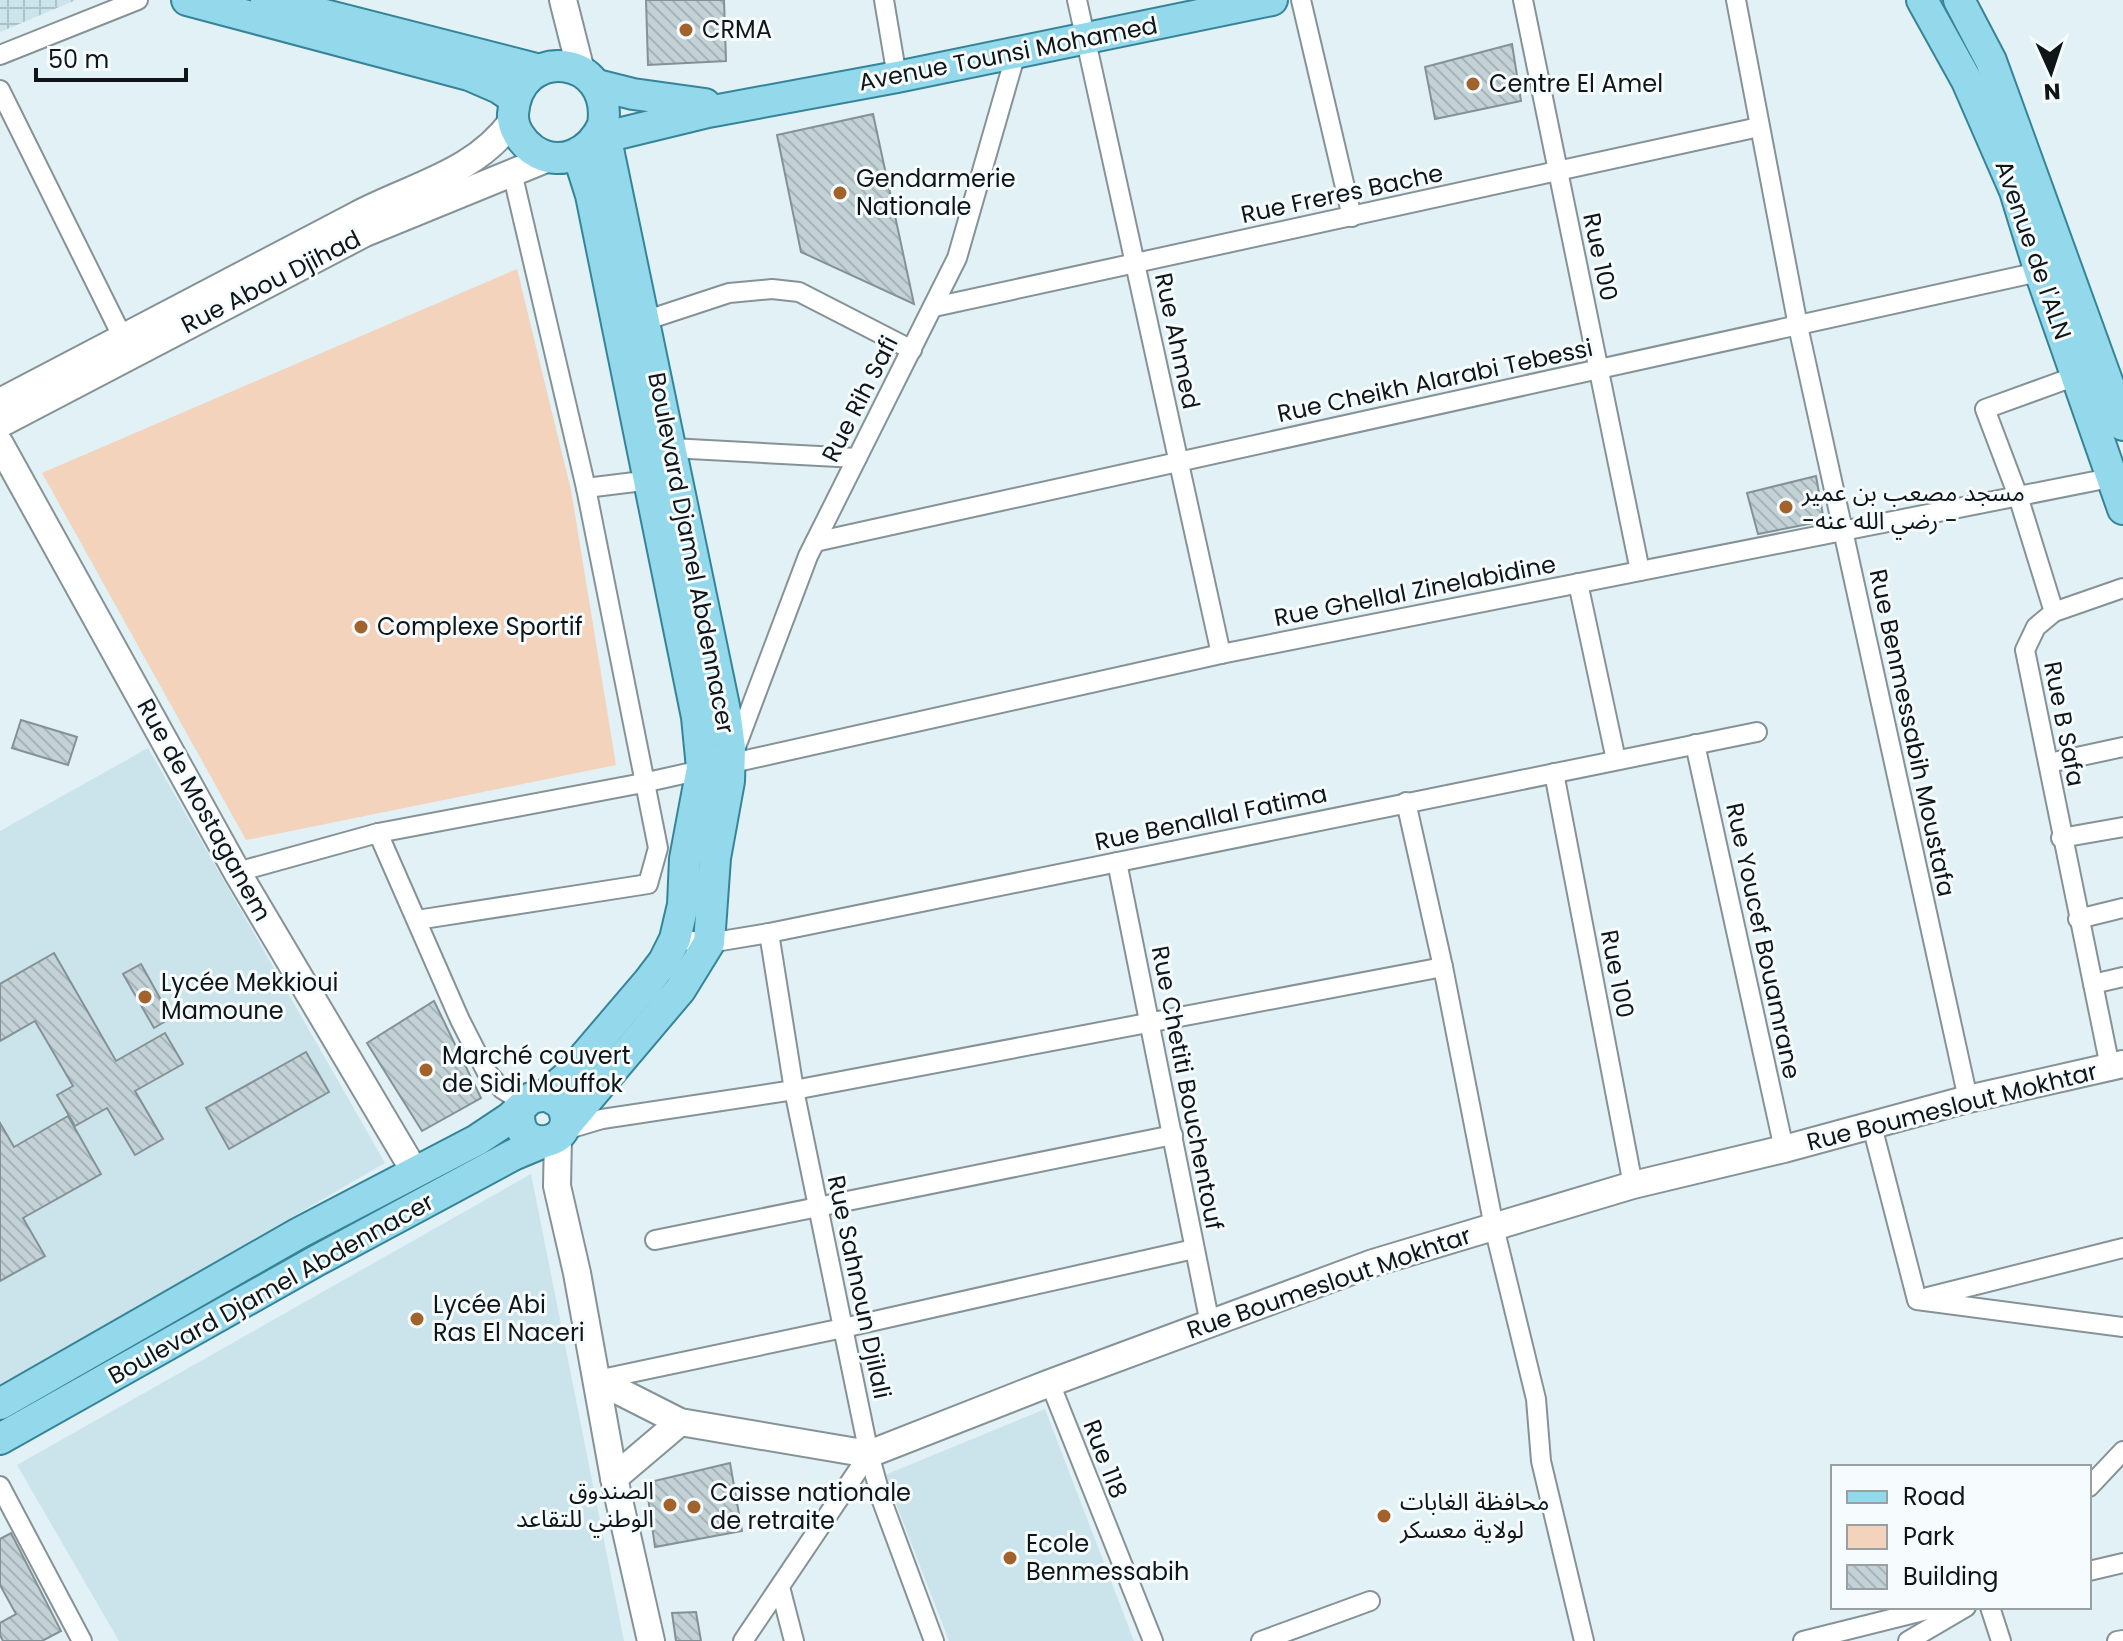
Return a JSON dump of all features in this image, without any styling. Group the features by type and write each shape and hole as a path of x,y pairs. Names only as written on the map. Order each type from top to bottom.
{"main road":[{"path":"187,0 469,75 499,88 514,109 518,133 526,145 538,153 587,142 605,111 589,78 568,66 543,68 266,0"},
{"name":"Avenue Tounsi Mohamed","path":"587,142 674,119 1272,0"},
{"name":"Avenue de l'ALN","path":"1922,0 1949,45 1991,131 2015,191 2123,425"},
{"name":"Avenue de l'ALN","path":"1962,1 1991,61 2053,269 2076,376 2118,477 2123,509"},
{"path":"514,109 529,77 543,68"},
{"name":"Avenue Tounsi Mohamed","path":"589,78 669,100 743,105"},
{"name":"Boulevard Djamel Abdennacer","path":"543,1125 567,1077 648,982 675,939 683,905 685,859 716,765 725,711 644,321 587,142"},
{"name":"Boulevard Djamel Abdennacer","path":"0,1439 316,1261 543,1125 680,990 709,943 715,858 726,801 697,717 591,195 587,142"},
{"name":"Boulevard Djamel Abdennacer","path":"0,1404 299,1233 489,1133 543,1125"},
{"path":"299,1233 299,1249 306,1258 316,1261"},
{"path":"246,1263 246,1278 254,1289 261,1292"},
{"path":"191,1294 205,1304 209,1321"},
{"path":"78,1359 92,1367 96,1377 94,1387"}],"street":[{"path":"0,55 138,0"},
{"path":"543,68 559,39 562,0"},
{"path":"562,0 589,78"},
{"path":"884,0 897,77"},
{"name":"Rue Ahmed","path":"1077,0 1221,654"},
{"path":"1301,0 1352,217"},
{"name":"Rue 100","path":"1523,0 1640,571"},
{"name":"Rue Benmessabih Moustafa","path":"1736,0 1798,326 1968,1099"},
{"name":"Rue Rih Safi","path":"716,765 815,542 957,258 1016,53"},
{"path":"0,90 123,338"},
{"name":"Rue Abou Djihad","path":"0,402 382,201 466,165 493,146 514,109"},
{"name":"Rue Freres Bache","path":"934,307 1759,127"},
{"name":"Rue Abou Djihad","path":"0,424 328,250 396,219 587,142"},
{"path":"417,920 648,884 658,848 586,488 512,172"},
{"name":"Rue Cheikh Alarabi Tebessi","path":"815,542 2053,269"},
{"path":"644,321 729,293 772,289 799,292 912,350"},
{"path":"2076,376 1985,409 2018,496 2054,612 2123,588"},
{"name":"Rue de Mostaganem","path":"0,444 237,872 415,1172"},
{"path":"671,448 857,458"},
{"name":"Rue Ghellal Zinelabidine","path":"237,872 378,833 643,783 1221,654 2118,477"},
{"path":"586,488 651,480"},
{"path":"1578,583 1616,760"},
{"name":"Rue B Safa","path":"2054,612 2036,627 2025,650 2078,919 2116,1066"},
{"name":"Rue Benallal Fatima","path":"675,939 709,943 769,933 1757,732"},
{"name":"Rue Youcef Bouamrane","path":"1695,744 1784,1149"},
{"path":"2049,763 2123,747"},
{"name":"Rue 100","path":"1554,773 1633,1185"},
{"path":"1406,802 1443,967 1494,1227 1536,1399 1541,1461 1584,1641"},
{"path":"2061,838 2123,827"},
{"path":"378,833 460,1020 486,1071 543,1125 577,1273 614,1478 651,1641"},
{"name":"Rue Chetiti Bouchentouf","path":"1117,862 1210,1324"},
{"path":"2078,919 2123,908"},
{"name":"Rue Sahnoun Djilali","path":"769,933 794,1090 869,1454 882,1501 934,1641"},
{"path":"543,1125 794,1090 1443,967"},
{"path":"2093,984 2123,977"},
{"name":"Rue Boumeslout Mokhtar","path":"869,1454 1373,1263 1633,1185 1784,1149 1968,1099 2116,1066"},
{"path":"1872,1126 1917,1300"},
{"path":"655,1240 1173,1135"},
{"path":"1917,1300 2123,1248"},
{"path":"597,1380 1194,1249"},
{"path":"1917,1300 2123,1327"},
{"path":"597,1380 680,1422 869,1454 743,1641"},
{"name":"Rue 118","path":"1050,1383 1153,1641"},
{"path":"614,1478 680,1422"},
{"path":"2091,1485 2123,1451"},
{"path":"0,1486 79,1640"},
{"path":"2091,1571 2123,1563"},
{"path":"780,1587 794,1641"},
{"path":"1261,1641 1370,1601"},
{"path":"1803,1641 1931,1609"},
{"path":"1908,1641 1963,1609"},
{"path":"1991,1609 2001,1641"}],"shaded area":[{"path":"0,0 76,0 0,32"},
{"name":"Lycée Mekkioui Mamoune","path":"148,748 385,1163 0,1386 0,831"},
{"name":"Lycée Abi Ras El Naceri","path":"531,1174 624,1641 119,1641 17,1465"},
{"name":"Ecole Benmessabih","path":"1045,1409 1134,1641 949,1641 885,1475"}],"green space":[{"name":"Complexe Sportif","path":"517,269 571,490 616,765 246,840 42,473"}],"building":[{"name":"CRMA","path":"646,0 724,0 726,61 648,65"},
{"name":"Centre El Amel","path":"1512,44 1521,101 1435,119 1425,67"},
{"name":"Gendarmerie Nationale","path":"873,114 914,304 801,252 777,135"},
{"name":"مسجد مصعب بن عمير -رضي الله عنه -","path":"1816,476 1824,521 1758,534 1747,493"},
{"path":"21,720 77,737 68,765 12,748"},
{"path":"54,953 116,1061 165,1033 183,1064 135,1091 163,1139 135,1155 107,1108 75,1126 57,1095 73,1086 35,1021 0,1041 0,984"},
{"path":"141,964 171,1018 154,1028 123,974"},
{"name":"Marché couvert de Sidi Mouffok","path":"434,1001 481,1098 422,1131 367,1043"},
{"path":"306,1052 329,1092 229,1149 206,1108"},
{"path":"68,1116 101,1174 23,1218 45,1256 0,1281 0,1123 14,1147"},
{"name":"Caisse nationale de retraite","path":"730,1463 742,1531 655,1547 646,1483"},
{"path":"11,1533 61,1631 42,1641 3,1641 0,1635 0,1623 16,1614 0,1585 0,1539"},
{"path":"696,1612 701,1641 676,1641 672,1613"}],"place":[{"name":"CRMA","path":"686,30"},
{"name":"Centre El Amel","path":"1473,84"},
{"name":"Gendarmerie Nationale","path":"840,193"},
{"name":"مسجد مصعب بن عمير -رضي الله عنه -","path":"1786,507"},
{"name":"Complexe Sportif","path":"361,627"},
{"name":"Lycée Mekkioui Mamoune","path":"145,997"},
{"name":"Marché couvert de Sidi Mouffok","path":"426,1070"},
{"name":"Lycée Abi Ras El Naceri","path":"417,1319"},
{"name":"الصندوق الوطني للتقاعد","path":"670,1505"},
{"name":"Caisse nationale de retraite","path":"694,1507"},
{"name":"محافظة الغابات لولاية معسكر","path":"1384,1516"},
{"name":"Ecole Benmessabih","path":"1010,1558"}]}
